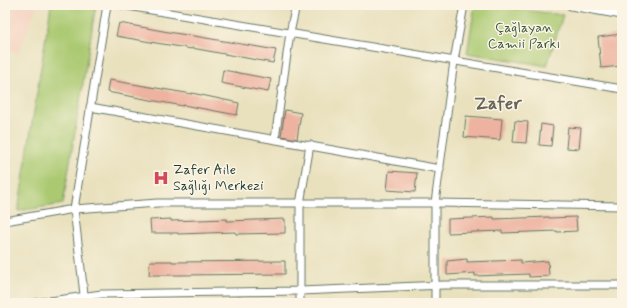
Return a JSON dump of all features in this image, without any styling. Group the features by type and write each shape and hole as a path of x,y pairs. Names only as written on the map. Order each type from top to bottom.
{"main road":[{"path":"571,5 622,14"}],"street":[{"path":"85,300 74,209 107,5"},
{"path":"122,5 622,89"},
{"path":"275,139 290,33 296,5"},
{"path":"435,303 435,203 454,61 464,5"},
{"path":"90,107 440,168"},
{"path":"300,303 300,204 310,145"},
{"path":"5,222 74,209 158,203 435,203 622,206"},
{"path":"35,303 85,300 102,294 300,291 435,286 622,285"}],"shaded area":[{"path":"5,5 37,5 18,53 5,47"}],"green space":[{"path":"51,5 96,5 63,204 18,211"},
{"name":"Çağlayan Camii Parkı","path":"475,5 486,5 563,15 547,66 467,53"}],"building":[{"path":"119,23 276,50 273,63 162,44 116,36"},
{"path":"622,34 622,66 601,68 598,37"},
{"path":"223,70 271,79 268,92 221,83"},
{"path":"109,80 192,93 239,103 237,115 107,92"},
{"path":"285,110 301,113 297,139 281,136"},
{"path":"466,116 502,119 500,140 464,137"},
{"path":"515,121 528,122 526,143 513,142"},
{"path":"541,124 553,126 551,146 539,145"},
{"path":"568,127 581,128 579,149 566,148"},
{"path":"389,171 417,173 415,192 387,190"},
{"path":"494,217 494,219 576,217 577,231 448,233 448,219"},
{"path":"171,219 171,221 227,219 227,221 285,219 285,233 151,233 150,220"},
{"path":"467,259 467,262 521,260 521,263 548,261 549,276 529,277 529,274 475,276 475,273 447,275 447,261"},
{"path":"150,261 285,261 285,274 149,275"}],"place":[{"name":"Zafer Aile Sağlığı Merkezi","path":"161,178"}],"district":[{"name":"Zafer","path":"498,104"}]}
